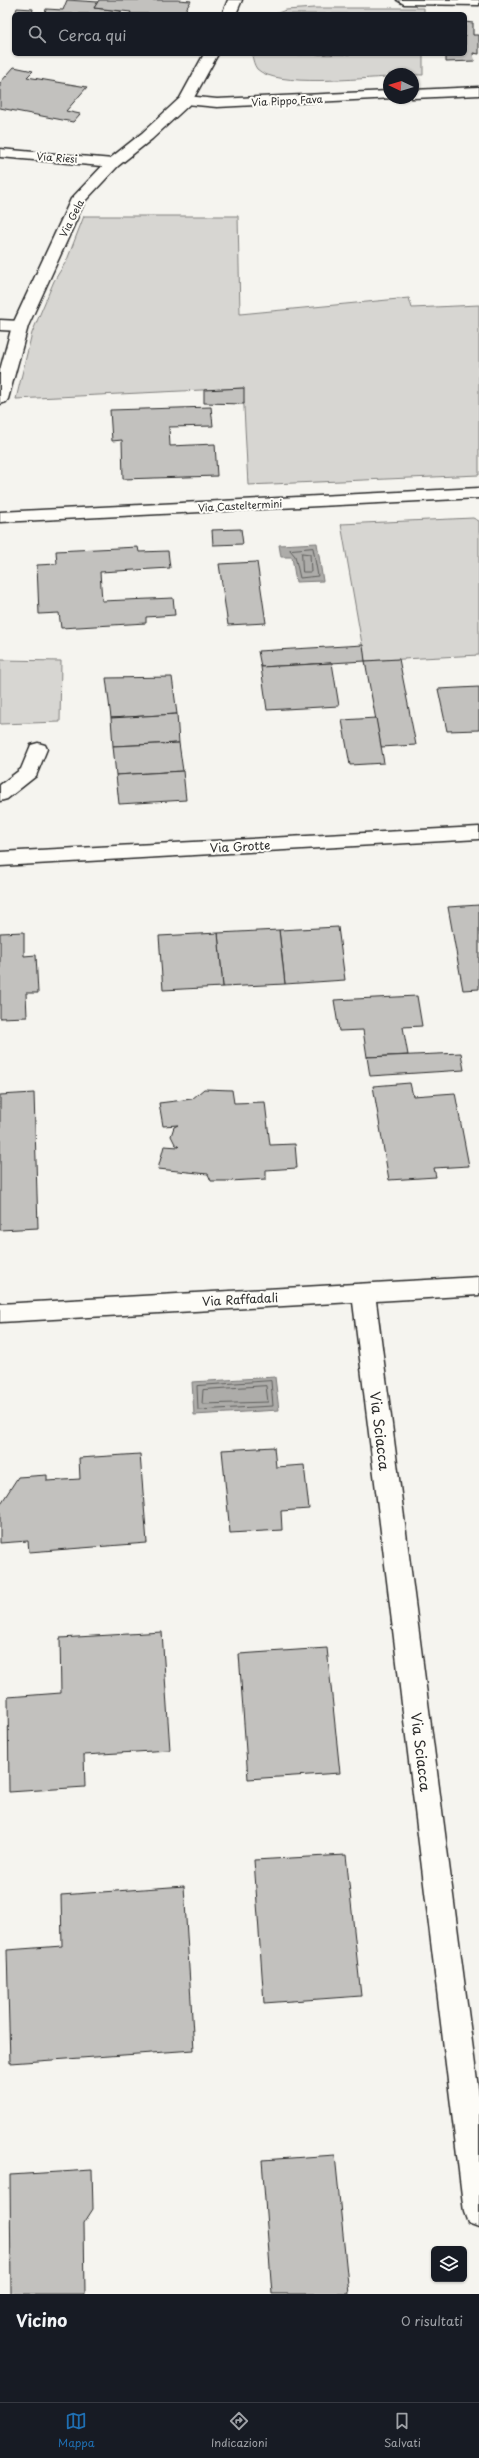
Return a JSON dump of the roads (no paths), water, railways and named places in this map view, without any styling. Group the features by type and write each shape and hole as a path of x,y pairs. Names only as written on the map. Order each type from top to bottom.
{"street":[{"path":"230,12 235,0"},
{"path":"404,0 479,1"},
{"name":"Via Gela","path":"0,399 20,326 78,200 113,163 148,136 186,100 209,56"},
{"path":"419,94 479,91"},
{"name":"Via Pippo Fava","path":"186,100 217,103 383,96"},
{"name":"Via Riesi","path":"0,153 88,159 113,163"},
{"path":"0,325 20,326"},
{"name":"Via Casteltermini","path":"0,517 479,493"},
{"path":"0,795 29,772 38,749"},
{"name":"Via Grotte","path":"0,859 479,833"},
{"name":"Via Raffadali","path":"0,1313 479,1286"},
{"name":"Via Sciacca","path":"363,1292 474,2124 479,2212"}],"water":[{"path":"317,543 323,581 296,582 292,557 281,557 279,545"},
{"path":"275,1377 279,1410 194,1415 192,1382"}]}
